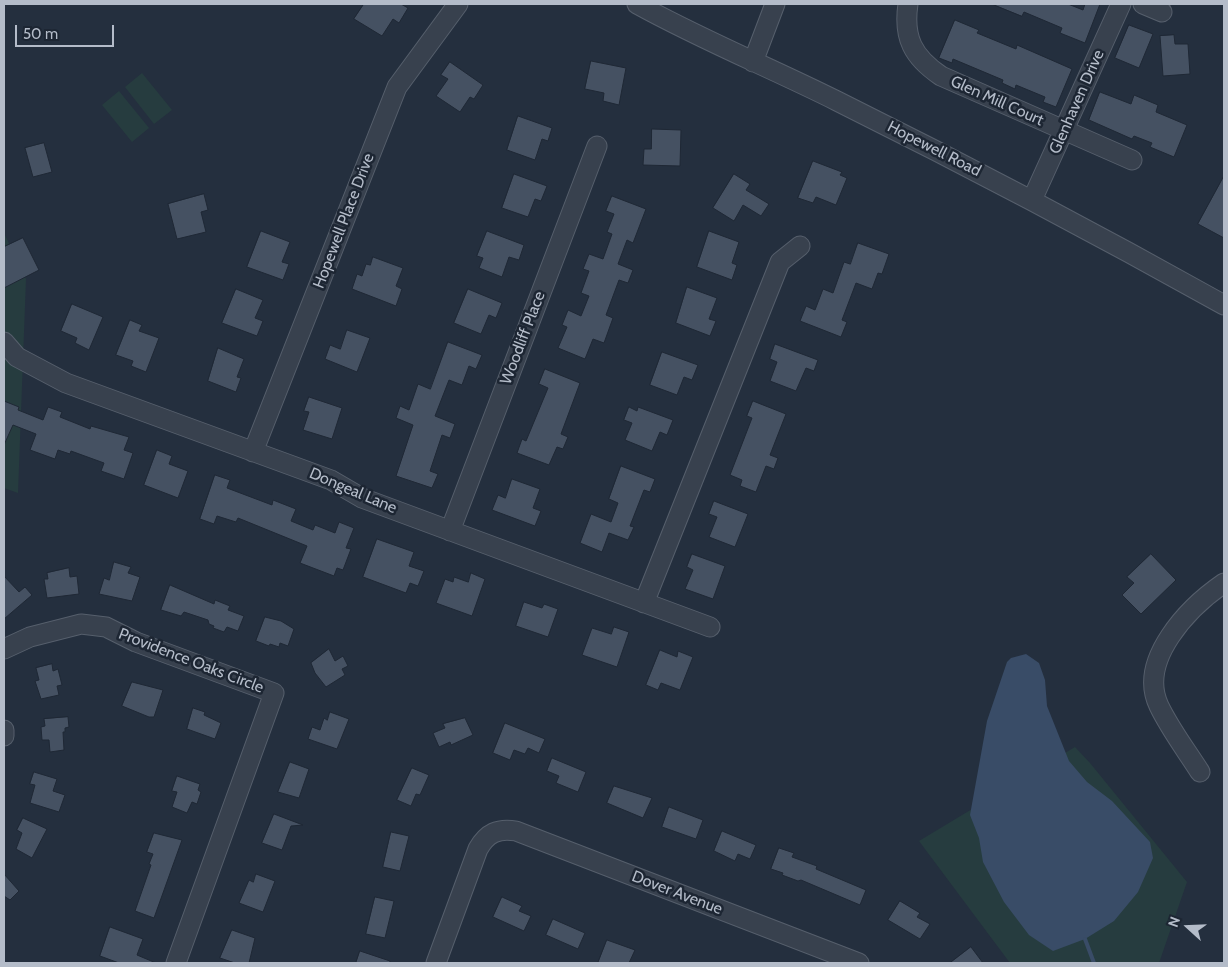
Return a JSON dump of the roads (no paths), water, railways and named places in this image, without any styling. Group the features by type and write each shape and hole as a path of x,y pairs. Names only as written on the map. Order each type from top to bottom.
{"street":[{"name":"Hopewell Place Drive","path":"253,452 397,87 458,4"},
{"name":"Hopewell Road","path":"637,4 753,62 805,85 1032,200 1224,305"},
{"path":"753,62 775,4"},
{"name":"Glen Mill Court","path":"908,4 905,22 909,41 927,66 941,76 1132,160"},
{"name":"Glenhaven Drive","path":"1032,200 1065,131 1121,4"},
{"path":"1143,4 1162,12"},
{"name":"Woodliff Place","path":"450,531 596,146"},
{"path":"644,603 780,262 800,246"},
{"name":"Dongeal Lane","path":"4,342 17,357 66,383 331,480 362,498 710,627"},
{"path":"1200,772 1158,705 1153,684 1155,666 1163,647 1193,608 1224,583"},
{"name":"Providence Oaks Circle","path":"4,649 30,637 81,624 106,627 136,642 274,693 176,963"},
{"path":"4,730 4,736"},
{"name":"Dover Avenue","path":"436,963 483,839 493,832 504,829 516,831 860,963"}],"water":[{"path":"1026,654 1039,663 1045,680 1047,706 1069,761 1087,782 1112,801 1150,842 1153,858 1138,892 1114,921 1085,939 1053,951 1029,935 1004,902 983,862 979,838 970,815 987,721 1007,662 1011,658"}],"waterway":[{"path":"1085,939 1094,963"}]}
